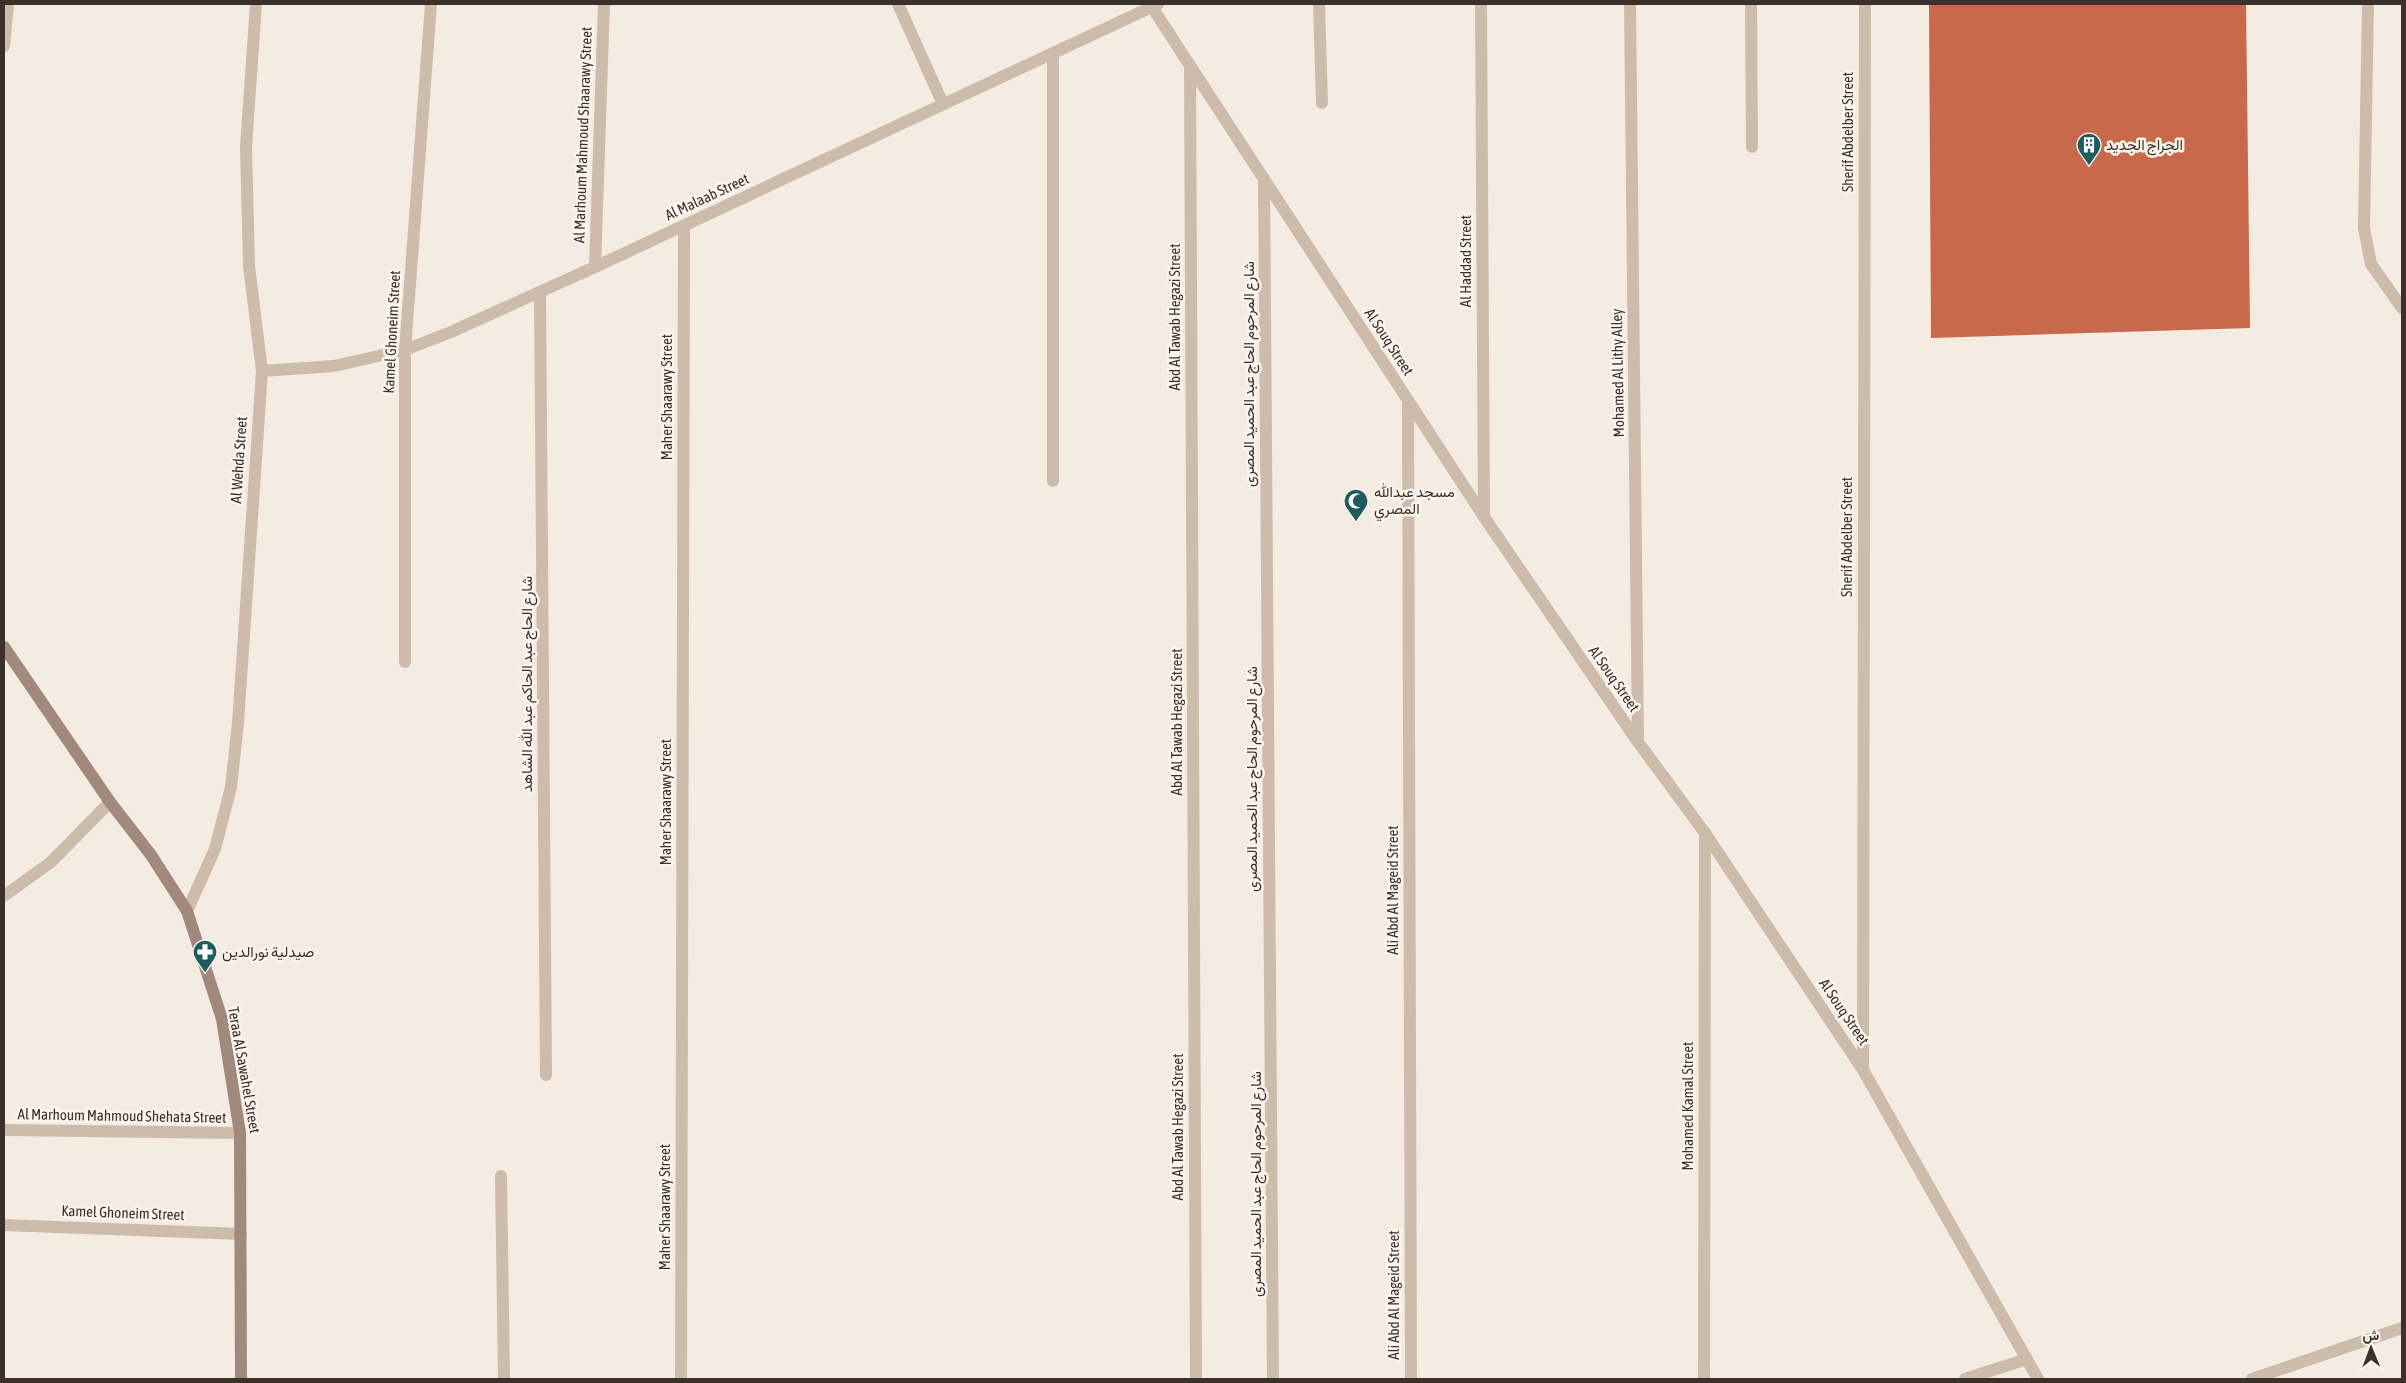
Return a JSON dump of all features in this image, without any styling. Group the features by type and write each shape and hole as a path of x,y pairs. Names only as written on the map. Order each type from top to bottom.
{"main road":[{"name":"Teraa Al Sawahel Street","path":"4,647 110,802 151,854 187,911 222,1019 240,1133 241,1379"}],"street":[{"path":"4,46 8,4"},
{"name":"Al Wehda Street","path":"187,911 215,849 231,787 238,713 262,371 249,266 246,147 256,4"},
{"name":"Kamel Ghoneim Street","path":"405,662 405,350 431,4"},
{"name":"Al Marhoum Mahmoud Shaarawy Street","path":"595,267 604,4"},
{"path":"898,4 943,104"},
{"name":"Al Malaab Street","path":"262,371 334,366 405,350 451,332 684,226 1153,4"},
{"name":"Al Souq Street","path":"1153,4 1190,65 1484,518 1638,742 1705,834 1863,1070 2038,1379"},
{"path":"1319,4 1322,103"},
{"name":"Al Haddad Street","path":"1481,4 1484,518"},
{"name":"Mohamed Al Lithy Alley","path":"1630,4 1638,742"},
{"path":"1751,4 1752,147"},
{"name":"Sherif Abdelber Street","path":"1863,1070 1865,4"},
{"path":"2368,4 2364,228 2371,264 2402,308"},
{"path":"1052,52 1053,482"},
{"name":"Abd Al Tawab Hegazi Street","path":"1190,65 1196,1379"},
{"name":"شارع المرحوم الحاج عبد الحميد المصرى","path":"1264,179 1273,1379"},
{"name":"Maher Shaarawy Street","path":"681,1379 684,226"},
{"name":"شارع الحاج عبد الحاكم عبد الله الشاهد","path":"540,293 546,1074"},
{"name":"Ali Abd Al Mageid Street","path":"1408,401 1411,1379"},
{"path":"4,896 51,862 110,802"},
{"name":"Mohamed Kamal Street","path":"1704,1379 1705,834"},
{"name":"Al Marhoum Mahmoud Shehata Street","path":"4,1130 240,1133"},
{"path":"501,1176 504,1379"},
{"name":"Kamel Ghoneim Street","path":"4,1225 241,1234"},
{"path":"2252,1379 2268,1376 2402,1328"},
{"path":"1966,1379 2027,1358"}],"building":[{"name":"الجراج الجديد","path":"1929,4 2246,4 2250,328 1931,338"}],"place":[{"name":"الجراج الجديد","path":"2089,166"},
{"name":"مسجد عبدالله المصري","path":"1356,522"},
{"name":"صيدلية نورالدين","path":"205,973"}]}
